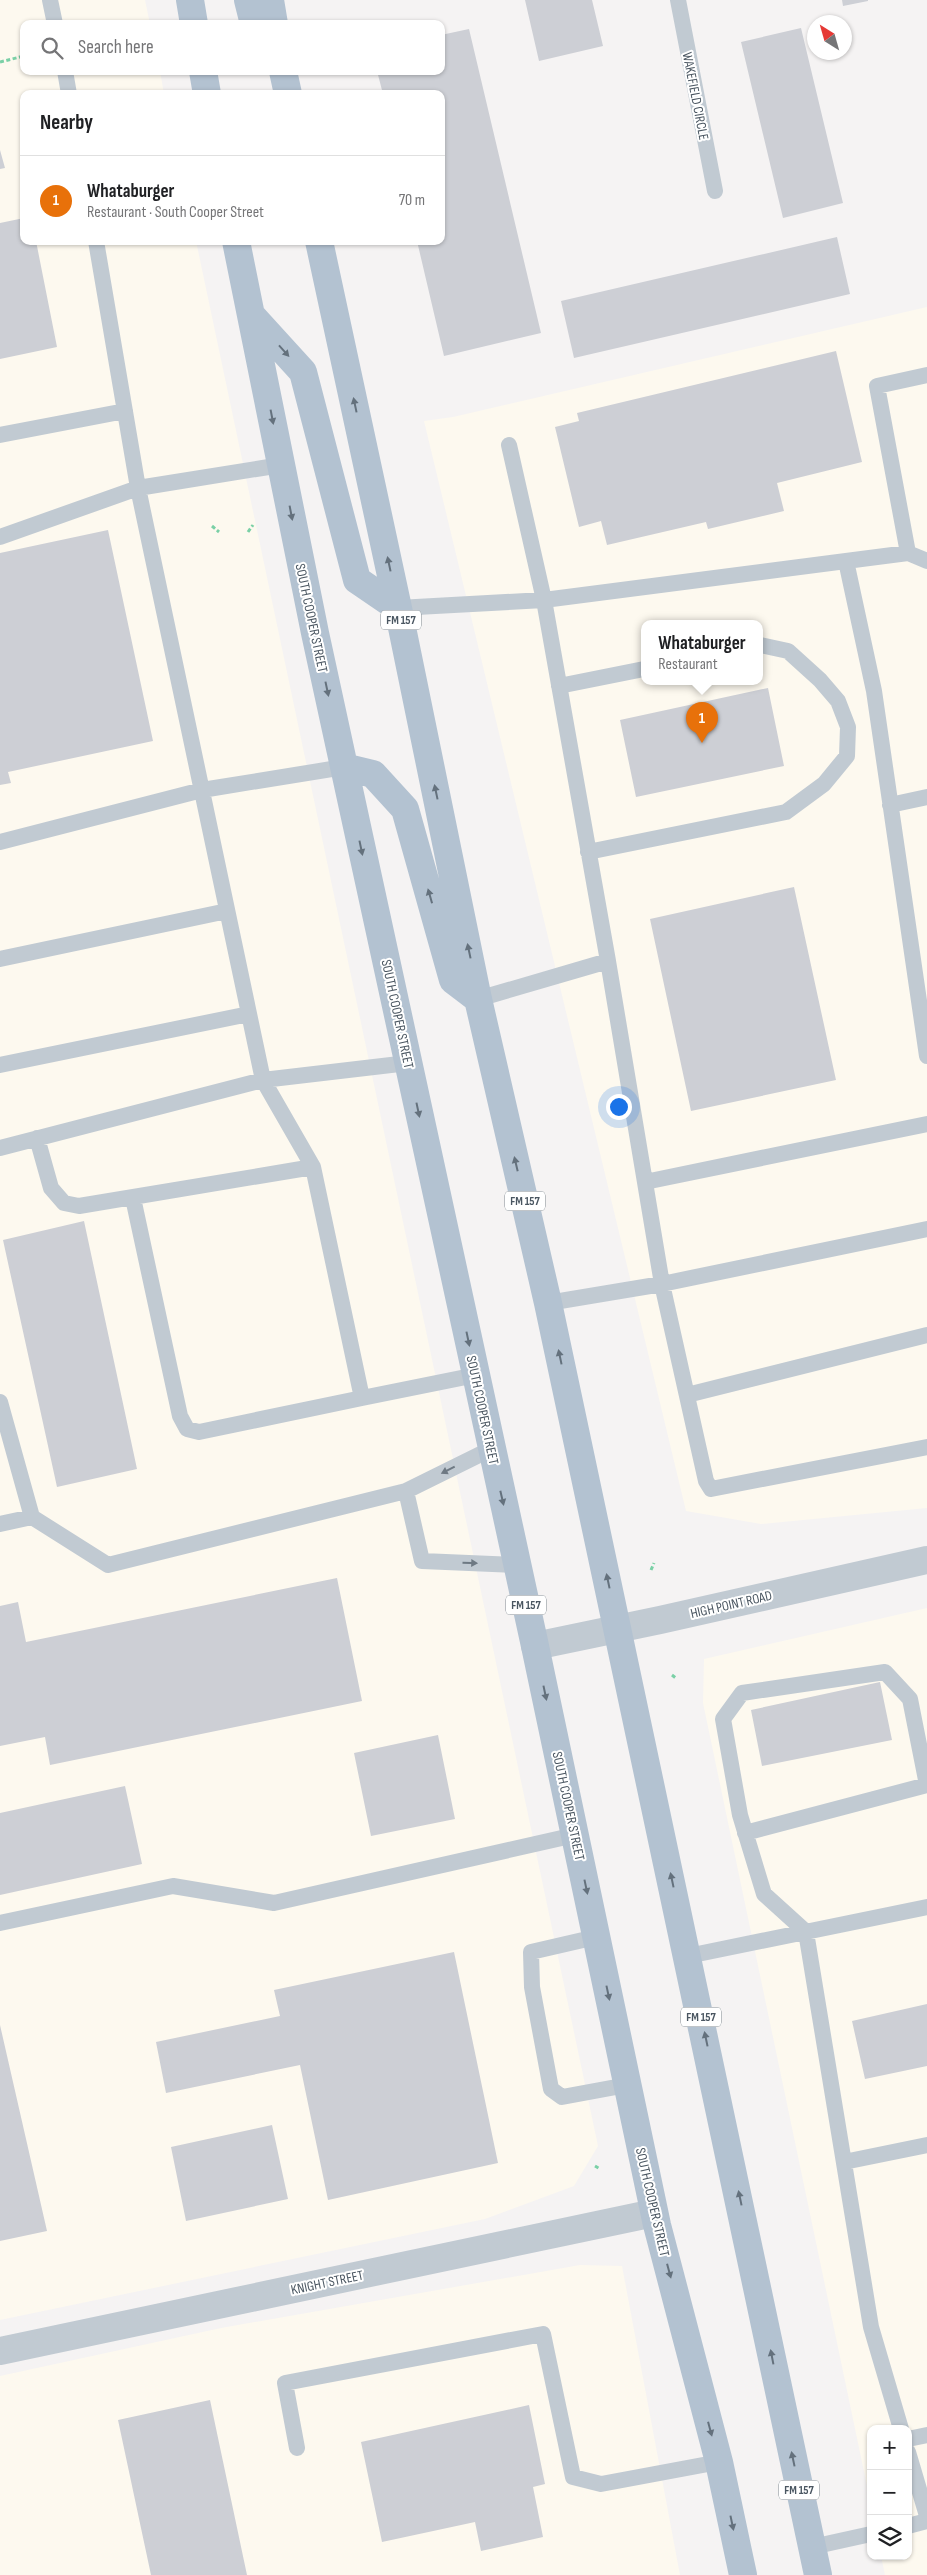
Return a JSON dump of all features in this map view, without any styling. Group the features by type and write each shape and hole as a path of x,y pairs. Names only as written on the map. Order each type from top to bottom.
{"main road":[{"path":"190,0 193,20"},
{"path":"248,0 253,20"},
{"path":"270,0 273,20"},
{"path":"204,75 206,90"},
{"path":"284,75 287,90"},
{"name":"SOUTH COOPER STREET","path":"237,245 344,767 535,1646 654,2213 718,2462 737,2574"},
{"name":"FM 157","path":"320,245 398,608 478,999 548,1302 818,2575"},
{"path":"251,315 303,372 357,580 398,608"},
{"path":"344,767 373,774 405,809 453,980 478,999"}],"street":[{"name":"HIGH POINT ROAD","path":"535,1646 927,1560"},
{"name":"KNIGHT STREET","path":"0,2351 654,2213"}],"lane":[{"path":"50,0 54,20"},
{"name":"WAKEFIELD CIRCLE","path":"678,0 715,191"},
{"path":"66,75 68,90"},
{"path":"97,245 138,488 262,1080 313,1167 362,1398"},
{"path":"908,553 877,386 927,375"},
{"path":"0,435 125,411"},
{"path":"509,445 544,600 608,961 662,1284 706,1481 711,1489 927,1447"},
{"path":"0,537 138,488 281,465"},
{"path":"398,608 544,600 908,553 927,561"},
{"path":"846,561 874,691 927,1056"},
{"path":"588,852 786,812 824,784 847,756 848,727 838,701 820,680 788,651 763,646"},
{"path":"559,686 641,670"},
{"path":"0,842 202,790 344,767"},
{"path":"890,804 927,797"},
{"path":"0,960 227,911"},
{"path":"478,999 608,961"},
{"path":"0,1065 249,1014"},
{"path":"0,1148 262,1080 408,1063"},
{"path":"645,1182 927,1124"},
{"path":"36,1138 51,1188 64,1203 79,1206 313,1167"},
{"path":"133,1198 180,1416 187,1429 199,1432 476,1374"},
{"path":"548,1302 662,1284 927,1229"},
{"path":"687,1395 927,1335"},
{"path":"1,1410 32,1517 108,1565 406,1492 491,1449"},
{"path":"406,1492 422,1561 517,1565"},
{"path":"0,1524 32,1517"},
{"path":"745,1833 927,1785 910,1699 885,1672 742,1693 723,1719 745,1833 764,1894 806,1932 872,2327 900,2425"},
{"path":"0,1924 172,1886 274,1903 575,1835"},
{"path":"688,1956 927,1907"},
{"path":"596,1937 531,1952 532,1987 551,2089 562,2097 627,2085"},
{"path":"844,2162 927,2145"},
{"path":"297,2448 285,2383 543,2334 573,2477 601,2484 718,2462"},
{"path":"912,2437 927,2435"},
{"path":"912,2465 927,2516"},
{"path":"912,2525 927,2521"},
{"path":"812,2547 867,2535"}],"path":[{"path":"0,62 20,57"},
{"path":"248,532 253,525"},
{"path":"212,526 219,532"},
{"path":"651,1570 654,1563"},
{"path":"672,1675 677,1679"},
{"path":"595,2166 600,2169"}],"shaded area":[{"path":"0,0 145,0 149,20 20,20 20,75 161,75 163,90 20,90 20,245 197,245 598,2146 574,2186 485,2219 0,2320"},
{"path":"927,307 927,1508 761,1524 686,1511 424,421 453,417"},
{"path":"927,1608 927,2575 885,2575 882,2560 912,2560 912,2425 867,2425 867,2486 703,1703 704,1659"},
{"path":"580,2265 622,2266 680,2575 0,2575 0,2376 221,2328"}],"building":[{"path":"525,0 592,0 603,46 539,61"},
{"path":"842,0 868,0 868,1 843,6"},
{"path":"801,28 807,60 809,60 843,203 783,218 741,42"},
{"path":"469,29 541,333 444,356 418,245 445,245 445,90 382,90 378,75 445,75 445,34"},
{"path":"0,150 5,168 0,169"},
{"path":"20,219 20,245 37,245 57,347 0,359 0,223"},
{"path":"837,237 850,294 574,358 561,301"},
{"path":"836,351 862,462 777,483 784,511 708,529 706,522 607,545 601,521 579,527 555,427 579,421 577,413"},
{"path":"108,530 153,741 8,772 11,783 0,785 0,553"},
{"path":"768,688 784,766 636,797 620,720"},
{"path":"794,887 836,1080 691,1111 650,919"},
{"path":"84,1221 137,1469 57,1487 3,1240"},
{"path":"337,1578 362,1701 50,1765 45,1737 0,1746 0,1606 18,1602 26,1642"},
{"path":"880,1682 892,1740 762,1766 751,1710"},
{"path":"438,1735 455,1819 371,1836 354,1753"},
{"path":"125,1786 142,1864 0,1895 0,1813"},
{"path":"454,1952 498,2163 328,2200 300,2065 166,2093 156,2042 280,2016 274,1990"},
{"path":"927,2004 927,2066 865,2079 852,2021"},
{"path":"0,2025 47,2231 0,2241"},
{"path":"272,2125 288,2199 186,2221 171,2147"},
{"path":"210,2400 247,2575 151,2575 118,2420"},
{"path":"529,2405 545,2484 533,2487 543,2537 481,2551 475,2522 382,2542 361,2442"}],"place":[{"name":"Whataburger","path":"702,743"}]}
